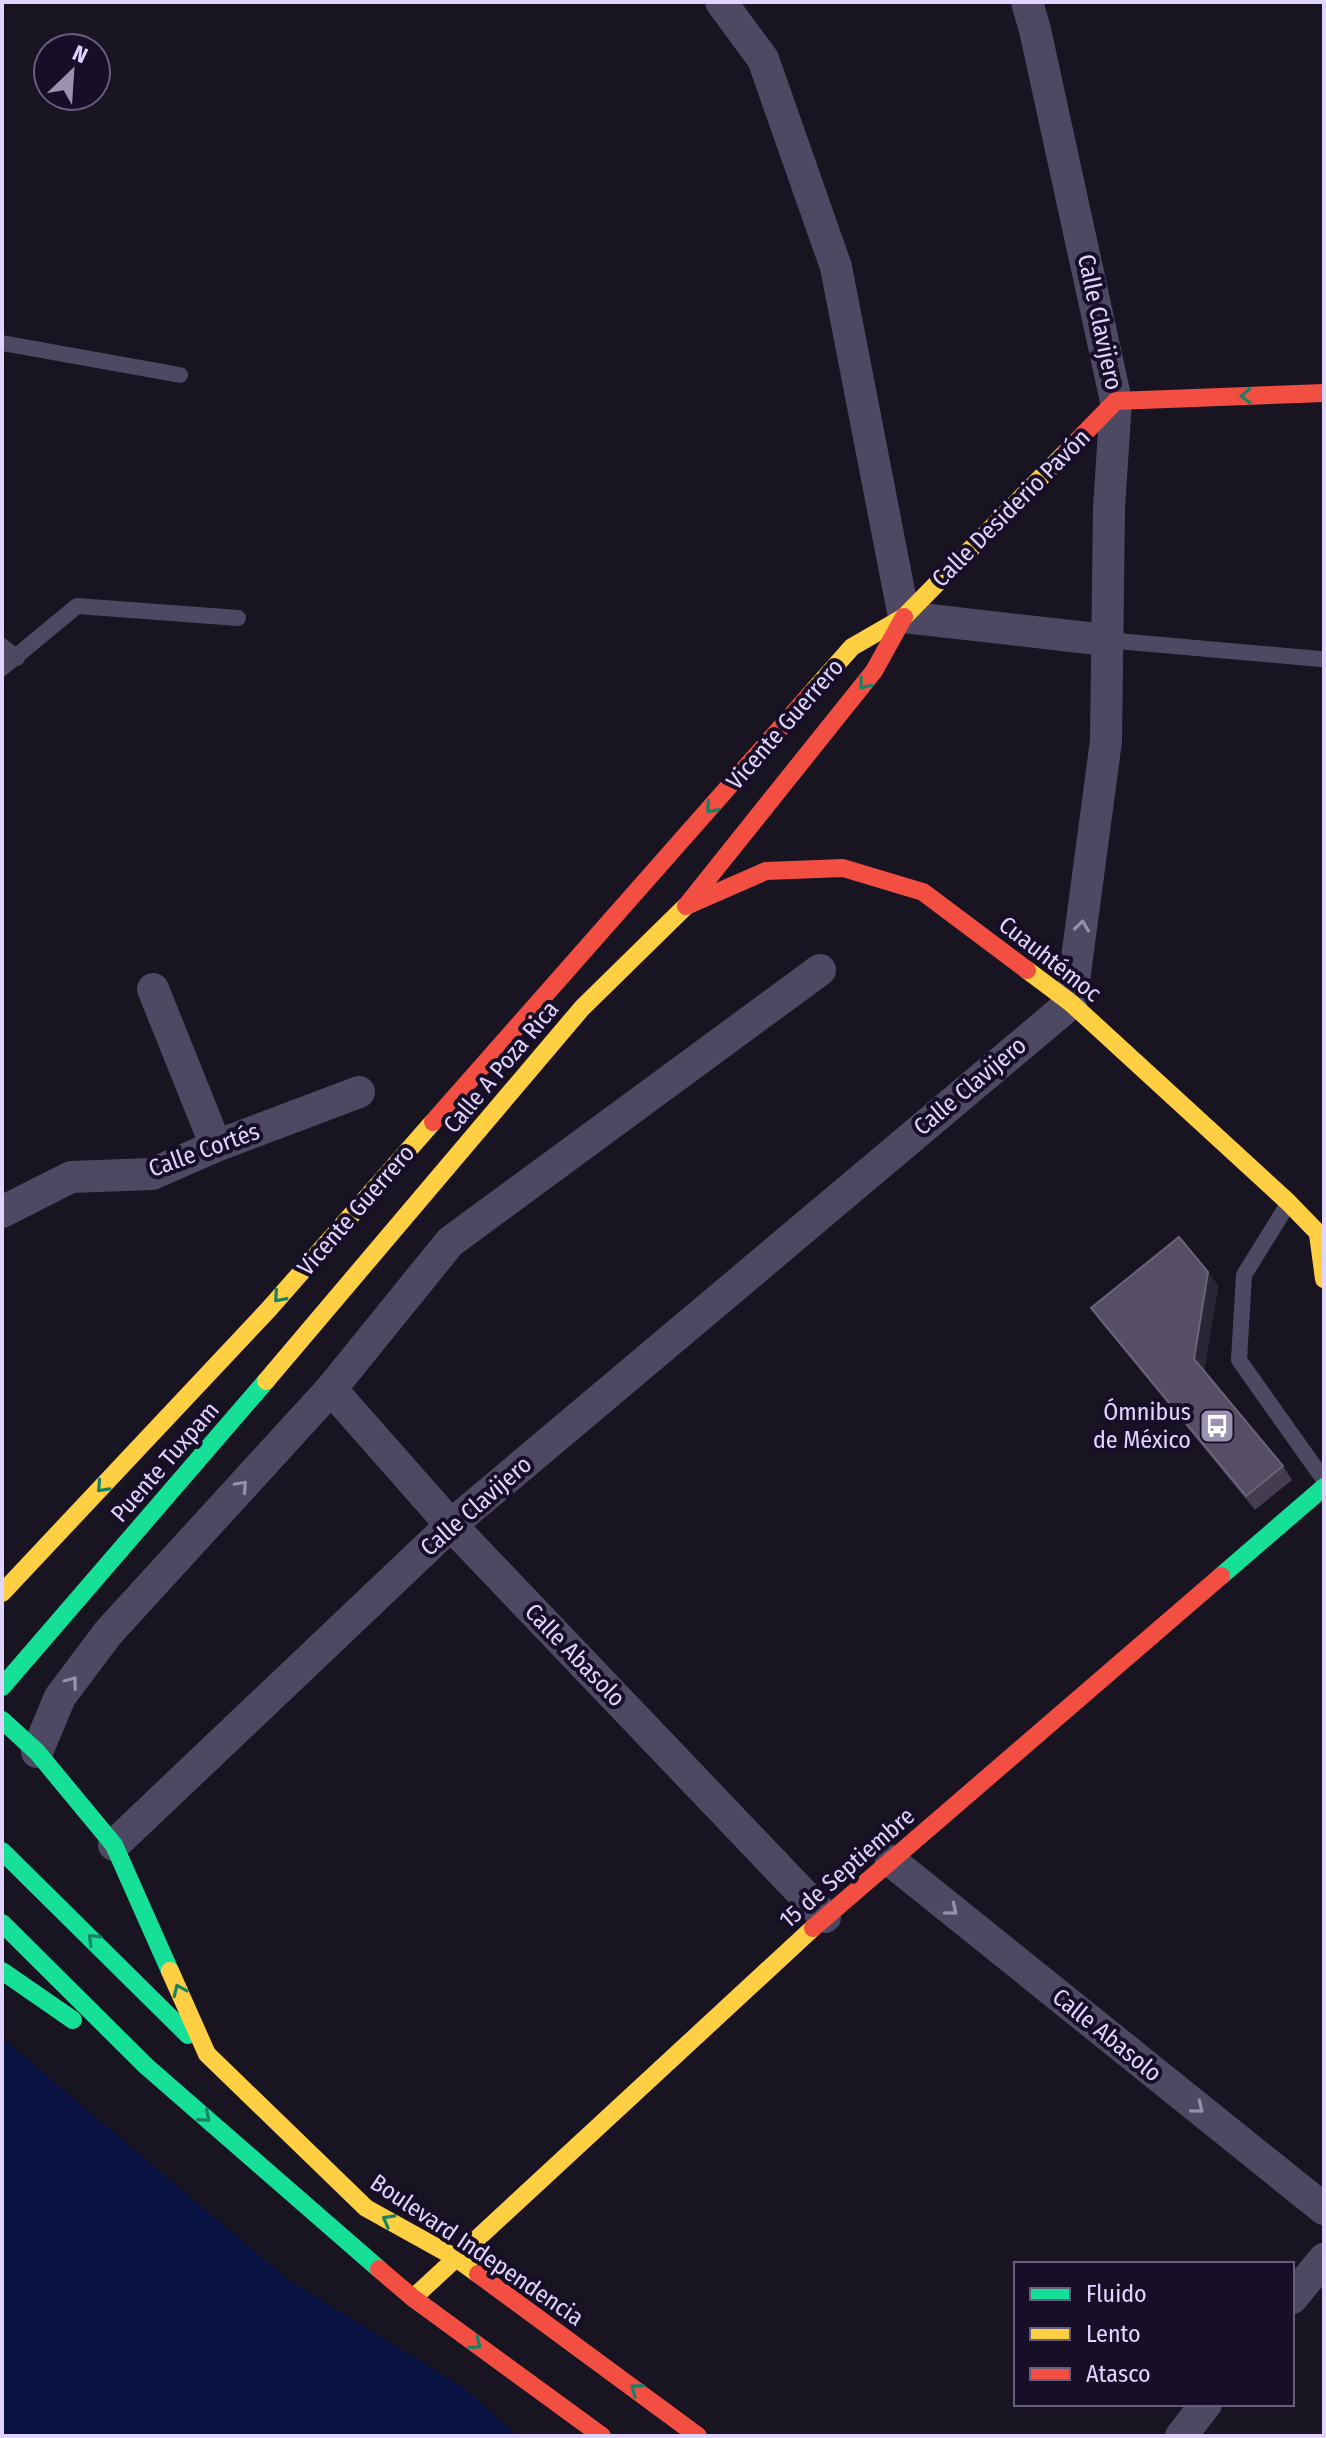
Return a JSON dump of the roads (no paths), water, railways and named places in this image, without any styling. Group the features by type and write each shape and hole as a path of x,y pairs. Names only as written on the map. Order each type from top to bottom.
{"main road":[{"path":"1116,401 1324,393"},
{"name":"Calle Desiderio Pavón","path":"904,617 1116,401"},
{"name":"Vicente Guerrero","path":"686,906 874,671 904,617"},
{"name":"Vicente Guerrero","path":"4,1584 269,1309 852,647 904,617"},
{"name":"Cuauhtémoc","path":"686,906 766,871 843,868 923,892 1071,1003 1321,1236"},
{"name":"Calle A Poza Rica","path":"363,1269 582,1008 686,906"},
{"path":"1321,1236 1324,1279"},
{"name":"Puente Tuxpam","path":"2,1687 363,1269"},
{"name":"15 de Septiembre","path":"413,2298 825,1917 1324,1487"},
{"name":"Boulevard Independencia","path":"2,1720 37,1752 114,1845 207,2054"},
{"name":"Boulevard Independencia","path":"2,1851 366,2208 456,2258 698,2436"},
{"path":"2,1923 146,2066 413,2298 602,2436"},
{"path":"2,1971 146,2066"}],"street":[{"path":"721,2 763,59 836,267 904,617"},
{"name":"Calle Clavijero","path":"114,1845 451,1525 1071,1003 1106,741 1109,508 1116,401 1078,216 1027,2"},
{"name":"Calle Desiderio Pavón","path":"904,617 1106,640"},
{"path":"37,1752 60,1697 108,1633 331,1389 450,1242 820,970"},
{"path":"153,989 216,1146"},
{"name":"Calle Cortés","path":"2,1212 71,1177 152,1174 216,1146 359,1092"},
{"name":"Calle Abasolo","path":"331,1389 451,1525 825,1917"},
{"name":"Calle Abasolo","path":"891,1861 1324,2209"},
{"path":"1294,2296 1324,2259"},
{"path":"1181,2436 1204,2406"}],"lane":[{"path":"2,343 180,375"},
{"path":"2,668 77,606 238,618"},
{"path":"1106,640 1321,659"},
{"path":"2,646 17,658"},
{"path":"1288,1202 1244,1275 1239,1360 1324,1480"}],"place":[{"name":"Ómnibus de México","path":"1217,1426"}]}
